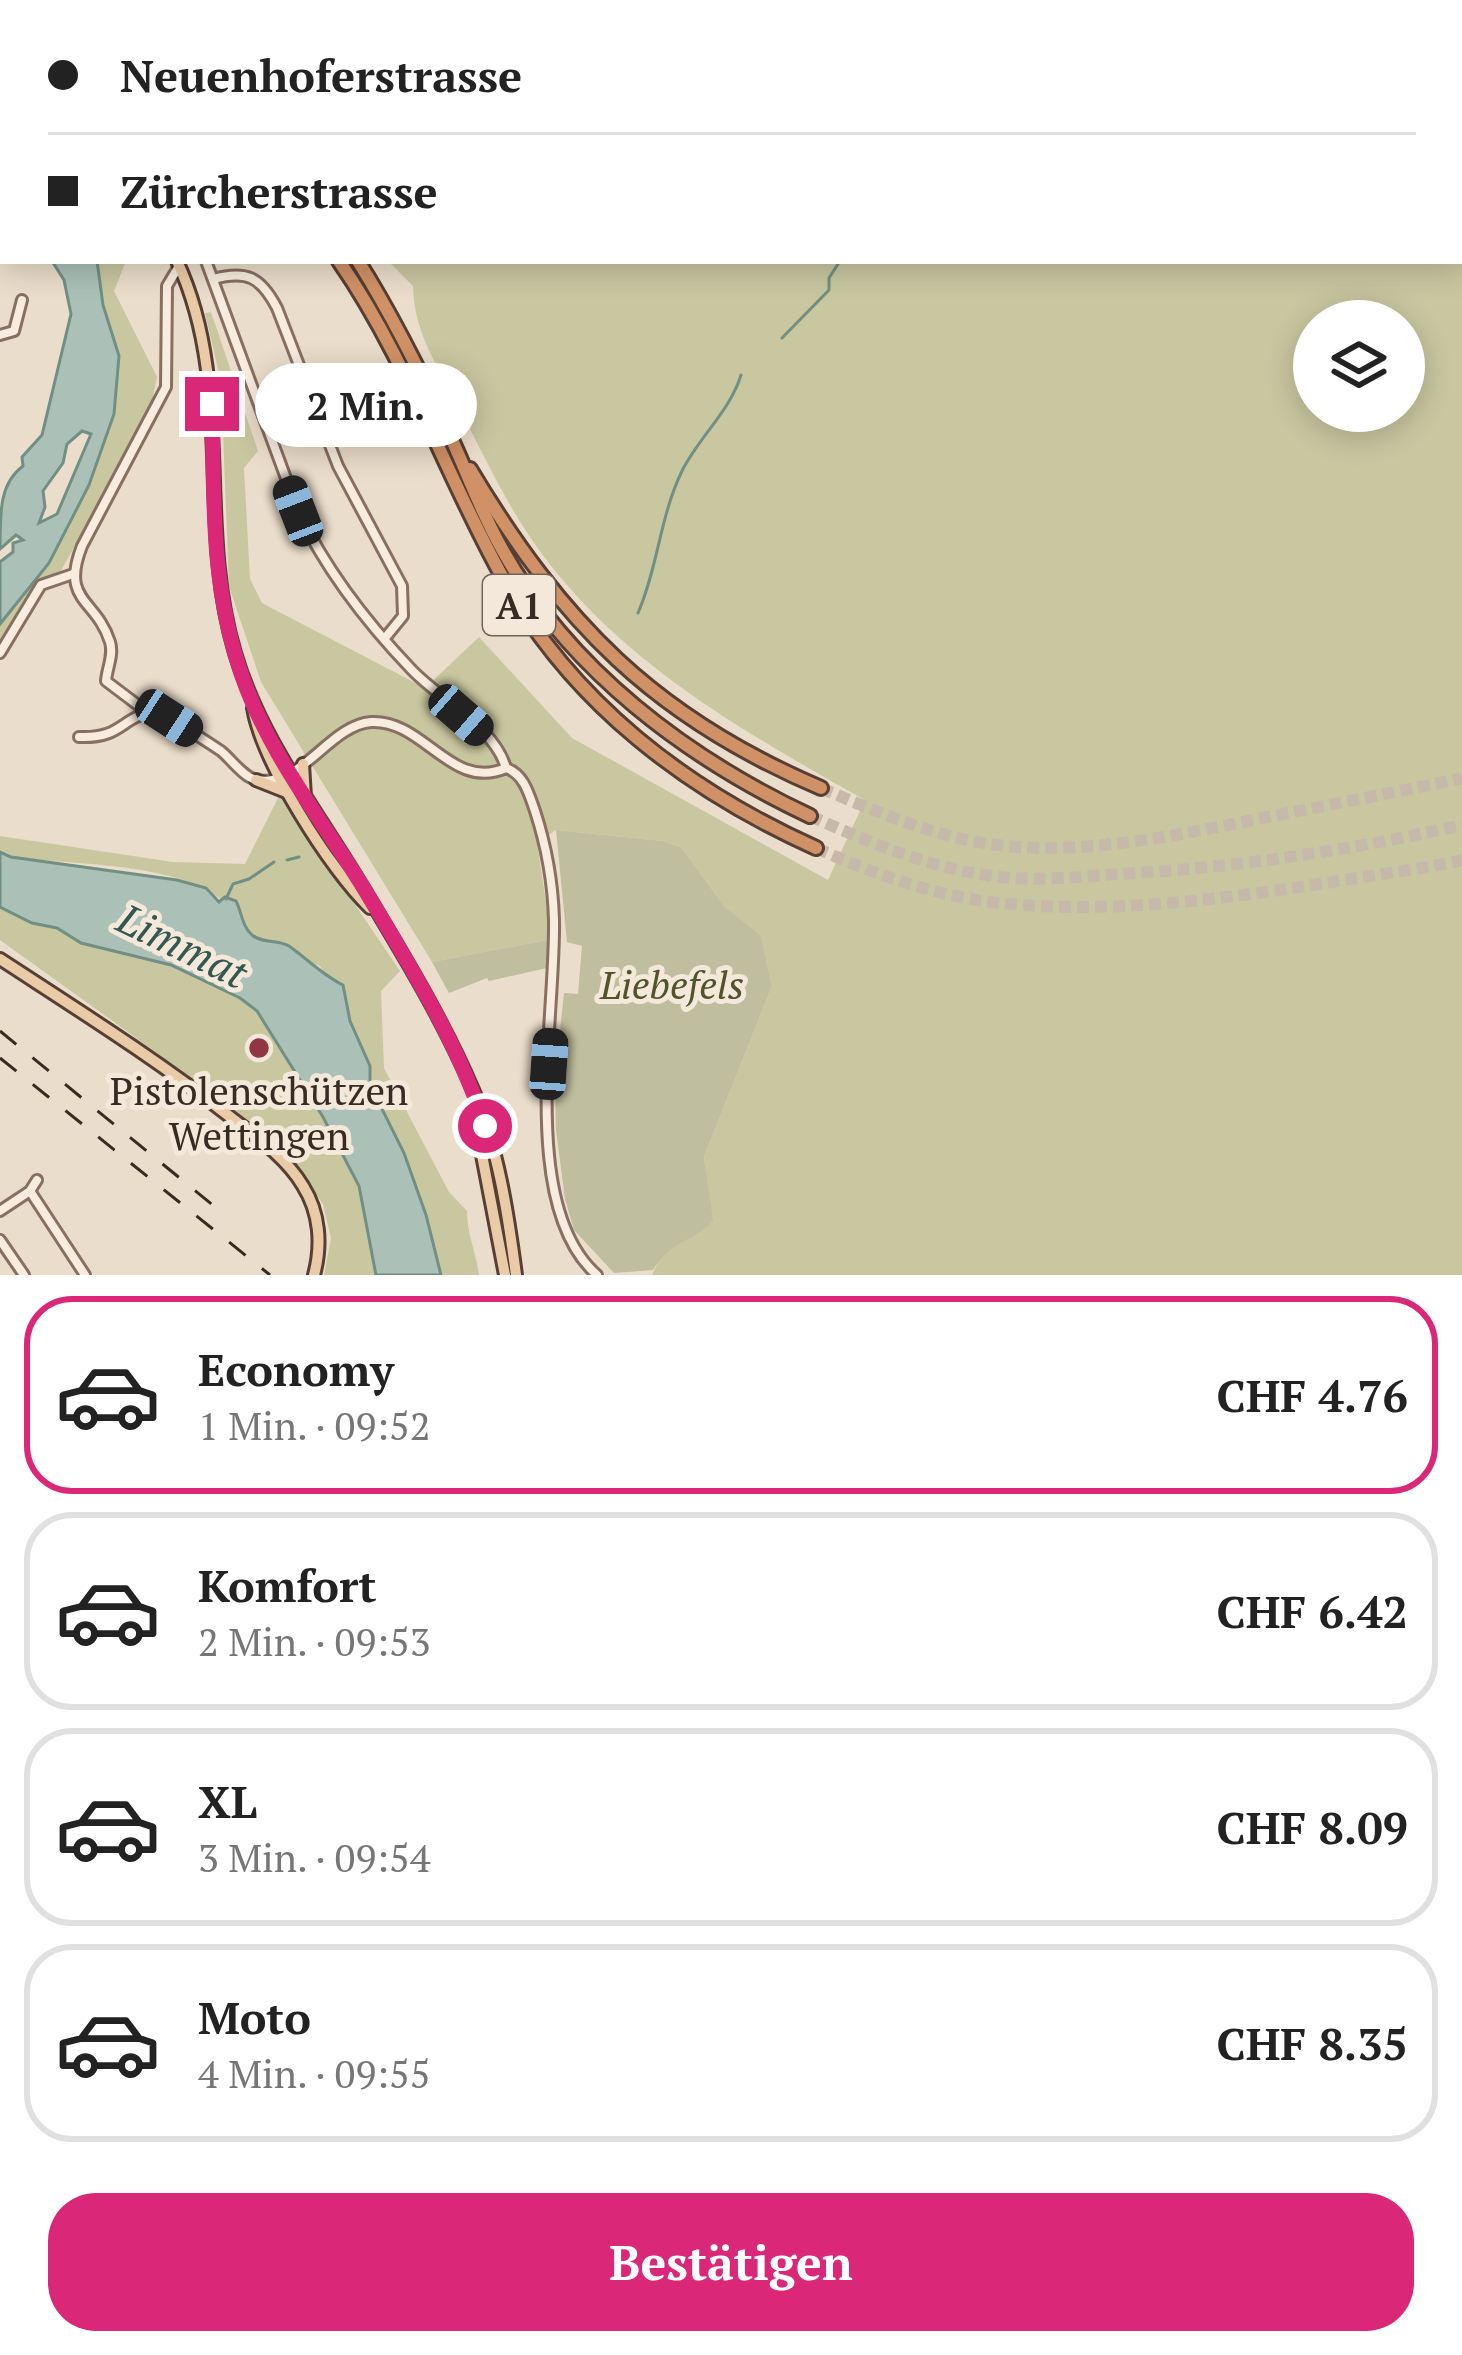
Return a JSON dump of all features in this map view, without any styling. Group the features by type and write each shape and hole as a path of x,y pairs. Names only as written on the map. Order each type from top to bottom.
{"highway":[{"name":"A1","path":"341,264 385,338 502,577 559,660 599,705 661,759 730,804 816,848"},
{"name":"A1","path":"360,264 399,331 455,446 526,560 603,647 653,691 705,728 821,788"},
{"name":"A1","path":"455,446 514,570 580,653 622,694 686,744 736,778 810,816"}],"main road":[{"path":"178,264 198,317 208,366 213,524 219,588 232,645 285,774 431,1000 473,1090 495,1160 516,1275"},
{"path":"303,764 305,801"},
{"path":"285,774 289,793 360,898 376,914"},
{"path":"256,780 289,793"},
{"path":"0,958 176,1075 285,1162 305,1188 316,1214 319,1244 314,1275"},
{"path":"463,1070 488,1170 505,1275"}],"street":[{"path":"178,264 167,286 166,386 82,546 73,574 79,593 110,642 106,681 147,712 169,718 256,780 285,774 346,730 378,722 403,729 470,771 484,775 506,768"},
{"path":"207,264 306,528 322,556 426,684 496,745 506,768 518,774 534,808 552,897 547,1096 554,1190 579,1258 597,1275"},
{"path":"213,279 237,274 255,278 266,286 283,320 338,466 402,586 404,616 385,638"},
{"path":"0,335 14,332 22,300"},
{"path":"0,653 41,586 73,574"},
{"path":"79,737 104,738 147,712"},
{"path":"0,1211 30,1191 37,1180"},
{"path":"30,1191 85,1275"},
{"path":"0,1240 23,1275"}],"shaded area":[{"path":"97,264 125,264 114,291 157,377 150,411 62,569 0,647 0,624 49,563 89,485 114,414 119,356 103,305"},
{"path":"391,264 1462,264 1462,1275 652,1275 665,1254 712,1221 704,1157 772,986 761,937 724,906 682,848 663,841 556,830 537,843 547,940 432,962 261,682 229,586 221,382 205,313 211,312 258,451 244,468 250,579 262,603 425,688 479,637 572,738 828,880 865,800 680,686 597,617 561,578 510,504 437,367 414,304 413,286"},
{"path":"280,794 400,971 381,991 384,1068 449,1192 467,1211 479,1275 441,1275 404,1153 370,1085 370,1066 350,1021 342,985 328,978 320,966 299,958 287,944 253,936 243,925 241,911 201,887 157,873 0,852 0,836 173,862 245,864"},
{"path":"0,907 32,923 57,928 81,943 171,965 257,1011 323,1117 359,1186 376,1275 324,1275 331,1238 323,1204 285,1151 0,940"}],"green space":[{"name":"Liebefels","path":"556,830 663,841 682,848 724,906 761,936 772,986 704,1157 713,1221 668,1252 653,1270 614,1273 574,1230 565,1199 555,1078 564,993 578,994 582,946 567,942"},
{"path":"547,940 547,968 487,978 449,993 432,962"}],"water":[{"path":"54,264 97,264 103,305 119,356 114,414 89,485 49,563 0,624 0,562 13,552 13,543 23,540 16,535 0,549 3,499 23,466 22,457 42,435 71,314 64,280","holes":["82,431 91,434 57,514 39,523 45,507 43,491 63,463 67,444"]},
{"name":"Limmat","path":"0,852 206,888 219,902 225,897 236,901 252,935 289,946 343,985 350,1021 370,1066 370,1085 404,1153 441,1275 376,1275 359,1186 323,1117 257,1011 171,965 81,943 57,928 32,923 0,907"}],"waterway":[{"path":"782,338 829,290 829,278 838,264"},
{"path":"638,613 682,471 730,400 741,375"},
{"path":"287,860 299,857"},
{"path":"226,899 233,884 274,862"}],"tunnel":[{"path":"821,788 958,838 1006,846 1068,848 1192,832 1462,778"},
{"path":"810,816 927,862 1030,879 1249,862 1462,825"},
{"path":"816,848 883,875 952,895 999,903 1085,907 1216,898 1462,860"}],"railway":[{"path":"0,1031 220,1211"},
{"path":"0,1058 270,1275"}],"place":[{"name":"Pistolenschützen Wettingen","path":"259,1048"}],"route":[{"path":"212,404 216,567 243,678 298,789 431,1000 485,1126"}]}
